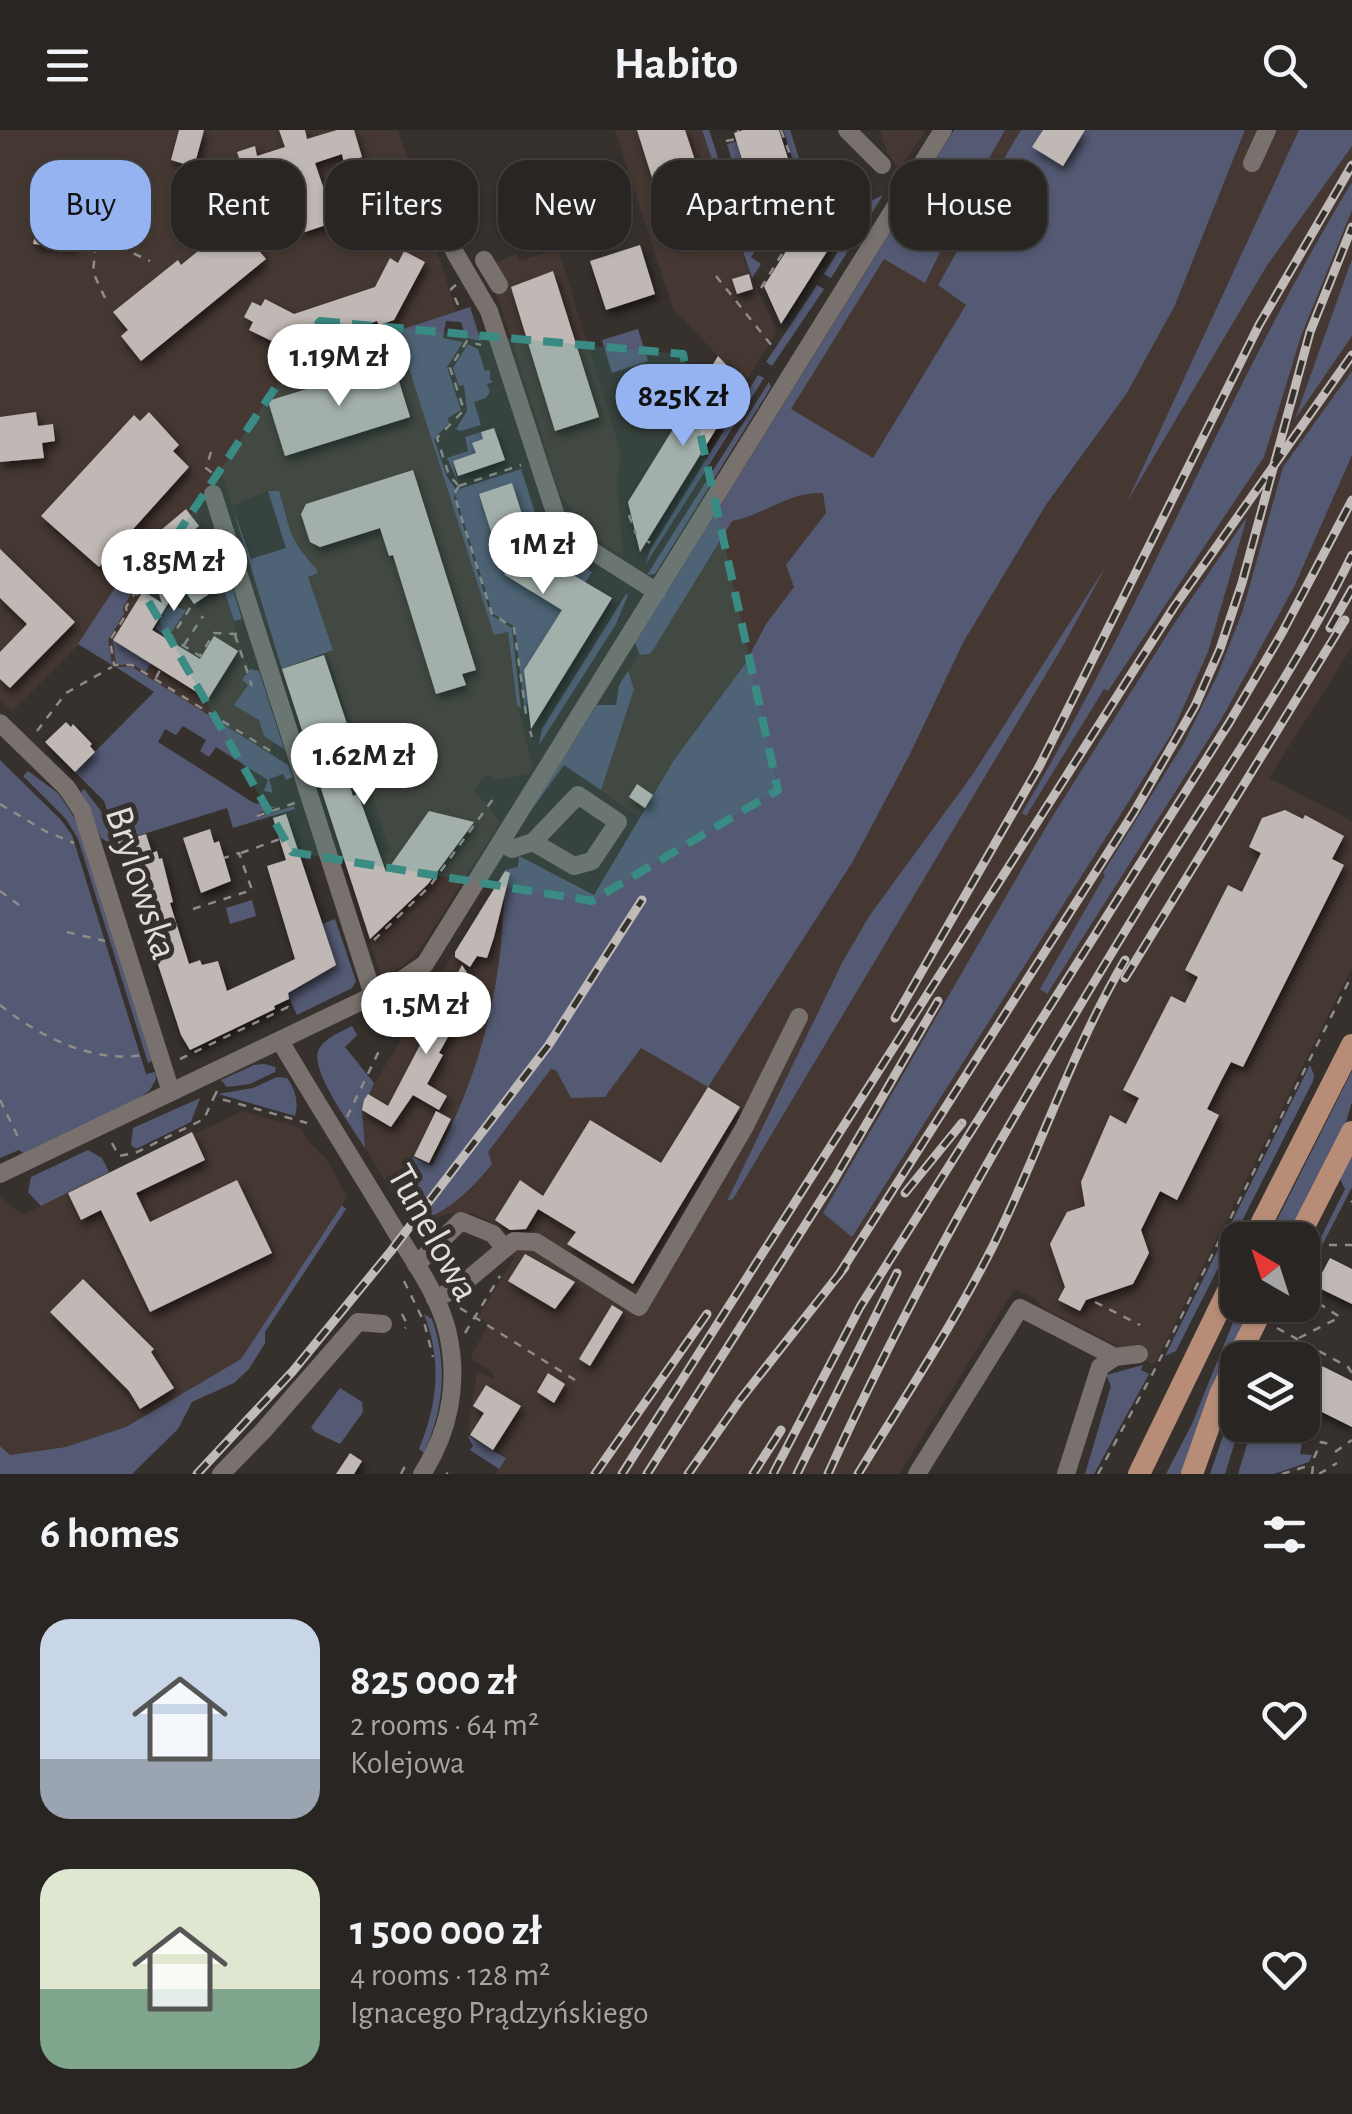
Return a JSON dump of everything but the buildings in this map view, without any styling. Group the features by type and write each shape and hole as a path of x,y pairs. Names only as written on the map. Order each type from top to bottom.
{"main road":[{"path":"1262,1222 1352,1045"},
{"path":"1306,1222 1352,1132"},
{"path":"1139,1474 1220,1307"},
{"path":"1192,1474 1221,1392 1256,1322"}],"street":[{"path":"846,130 882,165"},
{"path":"0,1174 373,995 414,974 434,952 502,843 628,657 657,592 943,130"},
{"path":"1252,163 1267,130"},
{"path":"454,251 489,311 559,525 575,540 657,592"},
{"path":"484,260 499,286"},
{"path":"216,486 373,995"},
{"name":"Brylowska","path":"0,723 68,788 82,811 171,1092"},
{"path":"502,843 512,849 533,842 578,795 618,822 592,861 574,866 533,842"},
{"path":"434,1299 459,1287 514,1240 536,1242 639,1307 744,1128 799,1017"},
{"name":"Tunelowa","path":"280,1041 410,1270 434,1299 450,1342 452,1390 441,1439 415,1467"},
{"path":"410,1270 461,1221 493,1234 499,1252"},
{"path":"917,1474 1020,1308 1115,1358"},
{"path":"221,1474 358,1322 383,1324"},
{"path":"1066,1474 1100,1367 1115,1358 1139,1354"}],"path":[{"path":"782,130 789,160"},
{"path":"726,141 736,138"},
{"path":"105,298 93,272 96,244 124,249 150,261"},
{"path":"761,288 785,250"},
{"path":"716,276 772,346"},
{"path":"459,486 449,476 437,438 464,410 450,368 467,341 485,346"},
{"path":"210,452 206,468 216,486"},
{"path":"522,465 459,486 454,494 492,614 514,628 527,721"},
{"path":"629,515 636,534"},
{"path":"526,530 542,524"},
{"path":"138,595 135,593 126,607 127,613 110,640 114,665 132,665 270,752"},
{"path":"190,608 171,638 200,656 214,634 243,634"},
{"path":"184,646 203,616"},
{"path":"235,634 252,686"},
{"path":"34,735 66,693 114,666"},
{"path":"156,680 160,670"},
{"path":"530,731 532,737"},
{"path":"368,942 430,886 496,796"},
{"path":"257,816 301,802"},
{"path":"0,804 45,831 77,844"},
{"path":"224,858 280,839"},
{"path":"192,910 252,890 239,853"},
{"path":"0,891 26,910"},
{"path":"67,932 108,942"},
{"path":"1098,1474 1153,1373 1352,975"},
{"path":"0,1006 35,1030 66,1044 108,1056 143,1055"},
{"path":"180,1059 288,1007 294,1019"},
{"path":"247,1027 252,1039"},
{"path":"344,1125 379,1051"},
{"path":"112,1143 118,1156 135,1153 204,1119 217,1090"},
{"path":"214,1096 307,1123"},
{"path":"0,1100 23,1153"},
{"path":"1329,1245 1352,1245"},
{"path":"464,1335 503,1272 499,1252"},
{"path":"410,1270 434,1361"},
{"path":"1095,1302 1140,1325"},
{"path":"1297,1339 1340,1317 1320,1304"},
{"path":"455,1305 575,1380"},
{"path":"402,1314 408,1326 405,1328"},
{"path":"1285,1332 1348,1366 1352,1373"},
{"path":"1335,1452 1352,1440"},
{"path":"1312,1474 1321,1442 1334,1445"},
{"path":"1319,1474 1336,1463"},
{"path":"1282,1474 1312,1465"},
{"path":"401,1474 415,1467"}],"highlighted area":[{"path":"320,321 683,354 778,790 592,901 292,852 141,588"}],"shaded area":[{"path":"0,130 398,130 408,160 325,160 325,250 436,250 456,311 401,330 402,343 495,635 508,631 517,705 533,767 529,774 495,780 488,774 474,790 500,822 421,948 403,966 381,976 347,867 390,852 327,654 333,650 308,576 317,570 291,537 281,495 275,490 232,506 222,476 193,500 273,742 268,761 79,644 12,711 0,699"},
{"path":"615,130 702,130 712,160 651,160 651,240 631,179 631,160 625,160"},
{"path":"702,130 709,130 719,160 712,160"},
{"path":"783,130 790,130 799,160 793,160"},
{"path":"880,130 926,130 906,160 892,160"},
{"path":"954,130 1005,130 988,160 935,160"},
{"path":"962,130 1021,130 1003,160 943,160"},
{"path":"1021,130 1245,130 1175,305 1127,393 1046,505 964,641 852,863 708,1087 641,1048 605,1097 571,1098 556,1070 551,1069 488,1152 492,1164 484,1174 449,1206 418,1222 403,1210 393,1194 413,1157 432,1166 470,1081 494,995 505,870 518,867 519,856 594,895 674,760 745,664 766,624 794,587 786,565 826,513 823,493 788,499 732,521 650,654 640,655 635,643 890,233 890,250 941,250 925,283 884,259 791,409 873,458 966,305 938,285 958,250 1047,250 1047,160 1003,160"},
{"path":"1245,130 1352,130 1352,647 1269,778 1352,821 1352,967 1225,1222 1220,1222 1220,1232 1154,1365 1015,1289 899,1474 496,1474 506,1457 468,1432 477,1371 494,1379 493,1372 471,1356 489,1324 478,1317 514,1258 490,1221 470,1213 450,1213 423,1223 403,1210 413,1158 393,1194 365,1148 362,1110 368,1094 505,870 518,866 519,856 594,896 605,1097 641,1048 708,1086 852,863 964,641 1047,505 1127,393 1175,304"},
{"path":"1299,130 1352,130 1352,146 1266,267 1127,502"},
{"path":"737,141 742,160 732,160 727,144"},
{"path":"1352,182 1352,210 1301,336 1264,457 1108,691 1104,689 1026,816 1022,813 1107,657 1266,338"},
{"path":"883,195 870,216 870,202"},
{"path":"890,247 890,250 958,250 938,285 967,304 794,587 766,624 745,664 674,760 639,817 564,765 616,705 619,685"},
{"path":"558,250 621,453 617,482 623,556 589,535 560,494 501,306 485,268 516,254 519,261"},
{"path":"654,250 741,250 777,331 744,384 673,308"},
{"path":"743,250 756,250 751,257 761,264 752,278"},
{"path":"839,250 849,250 831,278 824,274"},
{"path":"1352,259 1352,336 1295,419"},
{"path":"817,285 824,289 772,366 766,362"},
{"path":"470,307 481,341 466,338 461,322 446,321 443,338 463,342 447,367 461,410 448,418 449,423 434,439 447,477 456,489 454,497 491,615 512,628 521,709 517,705 508,632 494,635 401,343 400,330"},
{"path":"638,329 648,361 612,373 602,340"},
{"path":"468,344 478,349 493,382 487,384 490,392 486,398 474,402 481,425 460,431 456,429 467,411 464,385 459,386 453,368"},
{"path":"1352,371 1352,455 1294,587 1222,718 1047,994 1040,989 1103,873 1184,743 1217,676 1242,613 1283,467"},
{"path":"758,375 764,378 646,564 650,550"},
{"path":"769,382 771,387 655,574 647,575"},
{"path":"481,432 483,439 473,443 476,453 453,461 458,483 447,458 468,451 465,437"},
{"path":"521,469 538,522 526,526 512,484 479,495 505,575 562,610 524,670 528,704 524,707 515,627 493,614 455,494 459,489"},
{"path":"268,491 279,491 295,541 317,570 308,577 333,650 282,669 232,506 251,559 286,548"},
{"path":"1247,517 1208,652 1171,735 852,1237 823,1213 1049,822 1172,627"},
{"path":"540,530 545,543 592,572 585,583 534,552 528,535"},
{"path":"141,548 153,573 140,589 141,595 133,591 108,640 112,665 78,644"},
{"path":"1106,566 1064,644 733,1199 727,1201 843,961 870,915 973,774"},
{"path":"217,568 227,570 242,619 234,621"},
{"path":"626,594 616,624 539,745 542,729"},
{"path":"170,605 186,610 168,637 155,628"},
{"path":"113,640 151,663 145,672 133,664 116,665"},
{"path":"116,667 132,667 288,765 293,777 286,780 283,774 269,779 273,793 264,791 268,780 216,747 209,757 200,751 206,740 183,726 176,735 165,729 158,742 254,803 276,807 257,814 258,817 294,806 295,809 233,828 227,808 118,842 104,801 75,772 154,692"},
{"path":"250,669 259,671 284,749 264,736 259,720 234,705 248,685 242,680"},
{"path":"628,671 634,689 601,790 564,765 524,820 597,705 616,705 619,685"},
{"path":"0,760 72,835 146,1074 155,1072 156,1079 139,1098 23,1153 19,1150 0,1158"},
{"path":"28,771 59,794 77,822 152,1061 148,1063 78,839 66,819 23,776"},
{"path":"84,789 101,811 113,845 101,838 81,792"},
{"path":"252,900 256,916 230,924 226,908"},
{"path":"335,919 356,981 352,988 297,1015 287,994 335,965 322,924"},
{"path":"352,1026 357,1035 345,1047 374,1083 362,1110 365,1148 326,1084 317,1058 326,1041"},
{"path":"254,1065 276,1067 275,1072 250,1084 227,1087 221,1080"},
{"path":"1310,1065 1313,1081 1241,1222 1232,1222"},
{"path":"1352,1071 1352,1102 1343,1132 1297,1222 1276,1222"},
{"path":"277,1077 287,1078 292,1087 295,1116 218,1094 253,1088"},
{"path":"200,1098 191,1122 136,1149 131,1145 133,1128"},
{"path":"242,1111 301,1128 327,1160 347,1197 241,1359 126,1427 66,1447 10,1455 0,1446 0,1197 22,1215 184,1136 190,1129 194,1135"},
{"path":"88,1150 102,1158 109,1172 41,1206 28,1192 31,1177"},
{"path":"1352,1153 1352,1187 1320,1250 1320,1239 1345,1189 1340,1179"},
{"path":"342,1205 346,1209 265,1332 265,1343 249,1369 234,1383 192,1402 178,1429 132,1474 0,1474 0,1446 10,1455 66,1447 126,1427 241,1359"},
{"path":"1220,1246 1220,1264 1176,1351 1165,1356"},
{"path":"424,1314 432,1319 442,1370 440,1403 424,1453 419,1449 434,1398 435,1365"},
{"path":"1233,1322 1247,1322 1238,1342 1225,1342"},
{"path":"1220,1355 1220,1386 1183,1474 1166,1474 1192,1424"},
{"path":"1143,1365 1141,1370 1149,1374 1094,1474 1085,1474 1111,1386 1106,1375"},
{"path":"340,1388 362,1402 363,1412 340,1444 311,1427"},
{"path":"467,1435 506,1458 499,1469 470,1450 473,1446"},
{"path":"1221,1442 1235,1442 1225,1474 1210,1474"},
{"path":"1248,1442 1302,1442 1300,1454 1312,1455 1309,1462 1274,1474 1238,1474"}],"railway":[{"path":"895,1018 1040,765 1259,325 1352,165"},
{"path":"838,1276 1134,812 1195,706 1220,649 1242,583 1310,332 1352,227"},
{"path":"622,1474 1174,607 1352,355"},
{"path":"773,1474 860,1307 1229,723 1352,500"},
{"path":"828,1474 939,1250 1021,1106 1175,850 1281,684 1352,555"},
{"path":"1330,628 1352,589"},
{"path":"1125,978 1345,620"},
{"path":"197,1474 293,1371 391,1251 548,1046 642,900"},
{"path":"858,1474 979,1274 1072,1065 1125,960"},
{"path":"647,1474 835,1178 938,1001"},
{"path":"905,1193 962,1123"},
{"path":"688,1474 740,1400 845,1267"},
{"path":"797,1474 897,1273"},
{"path":"595,1474 707,1314"},
{"path":"753,1474 781,1430"}]}
